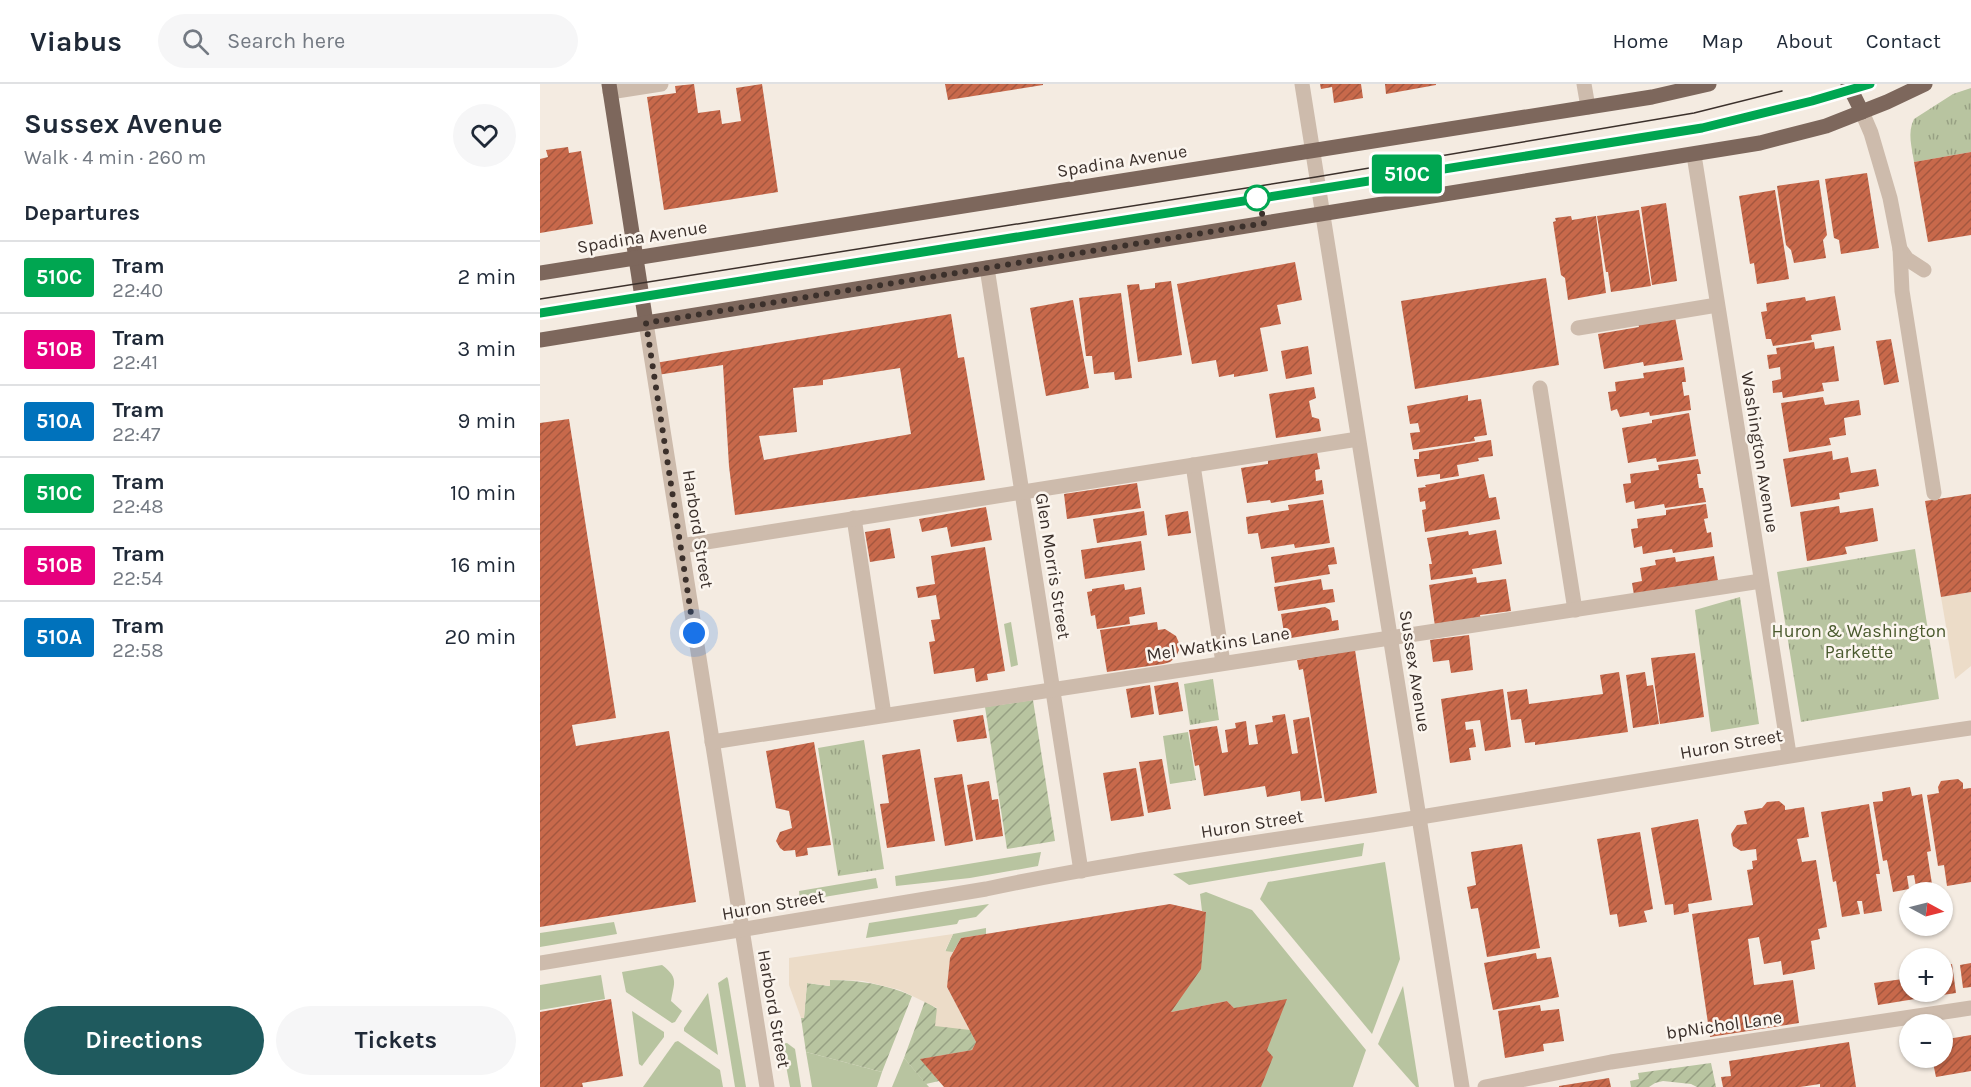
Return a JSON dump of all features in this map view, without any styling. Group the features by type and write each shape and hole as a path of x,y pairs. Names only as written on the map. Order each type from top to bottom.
{"main road":[{"name":"Spadina Avenue","path":"540,273 1313,152 1652,97 1709,84"},
{"path":"540,340 1760,144 1826,126 1925,84"},
{"path":"1854,86 1862,112"},
{"name":"Harbord Street","path":"609,88 646,323"}],"street":[{"path":"609,88 661,84"},
{"name":"Sussex Avenue","path":"1302,84 1462,1087"},
{"path":"1584,84 1588,107"},
{"path":"1862,112 1871,133 1890,198 1900,249 1902,291 1934,493"},
{"name":"Washington Avenue","path":"1694,155 1789,754"},
{"path":"1900,249 1907,259 1924,270"},
{"name":"Glen Morris Street","path":"987,268 1081,871"},
{"path":"1578,328 1717,305"},
{"name":"Harbord Street","path":"646,323 767,1087"},
{"path":"1540,388 1575,610"},
{"path":"681,546 1358,439"},
{"path":"1193,465 1223,663"},
{"path":"854,518 884,716"},
{"name":"Mel Watkins Lane","path":"712,742 1761,581"},
{"name":"Huron Street","path":"540,963 1789,754 1971,728"},
{"name":"bpNichol Lane","path":"1485,1087 1611,1062 1971,1008"}],"green space":[{"path":"1971,88 1971,152 1914,162 1910,135 1914,119 1953,94"},
{"name":"Huron & Washington Parkette","path":"1915,549 1939,699 1801,722 1777,572"},
{"path":"1740,597 1759,724 1711,732 1695,610"},
{"path":"1011,622 1018,665 1011,667 1004,624"},
{"path":"1213,679 1219,720 1190,725 1184,684"},
{"path":"1033,700 1055,841 1007,849 985,707"},
{"path":"1188,732 1196,780 1170,784 1163,736"},
{"path":"864,740 884,869 838,876 818,748"},
{"path":"1364,843 1362,856 1189,885 1173,874"},
{"path":"1041,852 1038,866 970,878 896,886 895,876"},
{"path":"1385,862 1400,959 1372,1034 1260,899 1268,882"},
{"path":"876,878 878,888 800,901 799,891"},
{"path":"1206,892 1252,910 1366,1050 1353,1087 1261,1087 1234,1008 1227,1001 1171,1012 1206,912 1202,911 1200,894"},
{"path":"989,904 976,917 959,920 957,924 866,938 869,923"},
{"path":"614,922 617,934 540,947 540,933"},
{"path":"986,928 986,934 961,938 953,952 945,952 953,934"},
{"path":"662,965 671,973 674,981 671,1001 682,1011 672,1023 626,992 622,972"},
{"path":"601,975 605,999 540,1010 540,985"},
{"path":"727,977 746,1087 735,1087 718,983"},
{"path":"830,980 872,984 892,988 912,996 882,1072 806,1052 801,1018 804,1017 807,983 829,986"},
{"path":"1403,986 1419,1087 1416,1087 1378,1044"},
{"path":"708,993 718,1055 684,1031"},
{"path":"925,1001 970,1030 976,1042 972,1050 921,1059 939,1081 926,1084 904,1058"},
{"path":"632,1011 664,1032 664,1037 642,1066 639,1064"},
{"path":"678,1041 720,1070 723,1087 643,1087"},
{"path":"787,1043 795,1049 801,1087 790,1087 782,1044"},
{"path":"806,1052 882,1072 877,1087 812,1087"},
{"path":"904,1058 929,1087 892,1087"},
{"path":"1711,1063 1716,1087 1697,1087 1691,1084 1663,1081 1649,1087 1631,1087 1630,1081 1639,1079 1638,1073"}],"shaded area":[{"path":"1971,592 1971,666 1955,679 1941,597"},
{"path":"953,934 945,951 953,952 950,958 947,987 970,1030 935,1026 937,1008 900,990 863,981 830,980 830,986 807,983 804,1018 801,1018 789,985 789,958"}],"building":[{"path":"694,84 698,113 720,110 722,124 741,121 736,88 762,84 778,192 664,210 647,97 676,93 675,86"},
{"path":"945,84 1043,84 1043,85 948,100"},
{"path":"1320,84 1361,84 1363,98 1334,103 1332,87 1321,89"},
{"path":"1385,84 1436,84 1436,85 1386,94"},
{"path":"568,147 569,153 581,151 593,224 540,233 540,159 548,157 546,150"},
{"path":"1971,152 1971,235 1928,242 1914,162"},
{"path":"1867,173 1879,248 1841,254 1839,240 1834,238 1825,179"},
{"path":"1819,180 1827,235 1823,240 1826,258 1794,263 1791,250 1786,245 1777,186"},
{"path":"1775,190 1789,279 1757,284 1754,263 1750,264 1739,196"},
{"path":"1666,203 1677,281 1652,285 1641,207"},
{"path":"1639,210 1651,286 1611,292 1597,216"},
{"path":"1571,216 1572,220 1596,216 1606,293 1568,300 1565,278 1561,275 1553,222 1556,221 1555,218"},
{"path":"1295,262 1302,300 1277,305 1281,324 1260,328 1268,371 1234,377 1234,374 1219,377 1216,360 1192,364 1177,284"},
{"path":"1546,278 1559,365 1415,389 1401,301"},
{"path":"1171,281 1182,355 1138,362 1127,285 1139,284 1140,290 1155,288 1155,283"},
{"path":"1121,293 1132,378 1115,380 1114,372 1094,374 1092,356 1086,356 1079,298"},
{"path":"1835,296 1841,330 1811,335 1812,340 1773,346 1771,339 1766,339 1761,312 1767,311 1766,303 1805,297 1806,301"},
{"path":"1073,300 1089,388 1046,396 1030,308"},
{"path":"951,314 958,358 964,357 985,480 735,515 729,466 723,365 657,375 655,363","holes":["900,368 911,434 764,460 759,436 797,432 793,388 823,385 823,380"]},
{"path":"1675,317 1683,360 1644,366 1643,362 1604,369 1598,334 1639,327 1638,324"},
{"path":"1891,339 1899,382 1884,385 1876,341"},
{"path":"1814,342 1815,349 1834,346 1839,381 1822,383 1824,391 1783,398 1782,392 1773,393 1772,381 1781,379 1780,367 1769,369 1767,355 1777,354 1776,348"},
{"path":"1308,346 1312,374 1286,379 1281,351"},
{"path":"1684,367 1686,382 1682,382 1684,396 1689,395 1691,410 1650,416 1649,412 1620,417 1617,409 1611,411 1608,392 1616,391 1615,382 1644,378 1643,373"},
{"path":"1314,387 1316,398 1309,401 1312,417 1319,419 1321,431 1276,438 1269,394"},
{"path":"1468,395 1468,401 1481,399 1487,435 1474,437 1475,441 1413,450 1410,433 1420,432 1418,423 1410,424 1407,406"},
{"path":"1823,397 1825,405 1859,400 1861,415 1844,418 1846,435 1829,438 1831,445 1789,452 1781,403"},
{"path":"1689,413 1696,456 1657,462 1656,458 1628,463 1622,428"},
{"path":"569,419 616,718 572,725 576,746 669,731 696,902 540,927 540,423"},
{"path":"1491,440 1493,456 1457,465 1459,476 1440,479 1440,474 1417,477 1414,459 1419,459 1419,452"},
{"path":"1832,451 1833,460 1848,457 1851,473 1876,469 1879,486 1839,493 1840,499 1791,507 1783,459"},
{"path":"1317,452 1320,469 1315,470 1316,481 1322,480 1324,494 1271,503 1270,500 1247,503 1241,468 1268,464 1268,460"},
{"path":"1698,459 1701,474 1697,474 1699,488 1703,488 1706,502 1665,508 1664,504 1635,509 1634,501 1626,503 1623,484 1631,483 1630,474 1659,470 1658,465"},
{"path":"1484,474 1489,498 1496,497 1500,519 1425,532 1422,510 1426,509 1425,501 1420,502 1418,488"},
{"path":"1137,483 1141,508 1067,519 1064,494"},
{"path":"1971,494 1971,592 1941,597 1925,501"},
{"path":"1323,500 1330,543 1295,548 1294,544 1261,549 1258,533 1248,534 1246,517 1289,510 1288,505"},
{"path":"1706,504 1708,518 1704,519 1707,533 1711,532 1713,547 1673,553 1672,549 1643,554 1642,546 1634,548 1631,529 1638,528 1637,519 1666,515 1666,510"},
{"path":"1839,506 1840,513 1873,508 1878,541 1845,547 1847,554 1807,561 1800,512"},
{"path":"986,507 992,540 951,547 947,527 922,532 919,519"},
{"path":"1144,511 1147,535 1097,543 1093,519"},
{"path":"1188,511 1191,533 1168,536 1165,515"},
{"path":"890,528 895,558 870,562 865,532"},
{"path":"1496,530 1502,564 1472,569 1473,574 1431,580 1429,564 1432,564 1427,538 1468,531 1469,535"},
{"path":"1141,541 1145,570 1085,579 1081,550"},
{"path":"985,547 1005,671 987,674 988,680 976,682 974,668 934,674 929,642 935,641 931,620 940,619 936,595 918,598 916,587 935,584 931,556"},
{"path":"1334,547 1337,564 1328,565 1330,574 1275,583 1271,557"},
{"path":"1714,556 1718,581 1634,595 1632,583 1642,581 1640,568 1656,565 1655,560 1675,557 1676,562"},
{"path":"1476,577 1477,583 1506,579 1511,611 1480,615 1481,621 1435,626 1429,585"},
{"path":"1321,579 1323,590 1333,589 1335,602 1278,611 1274,587"},
{"path":"1124,584 1125,590 1141,587 1145,614 1129,617 1130,624 1097,629 1095,615 1091,616 1087,592 1092,589"},
{"path":"1325,607 1330,610 1332,621 1338,620 1339,630 1285,639 1281,614"},
{"path":"1157,622 1158,630 1165,629 1176,636 1179,650 1176,657 1163,664 1107,672 1100,630"},
{"path":"1469,635 1473,670 1451,673 1449,660 1433,662 1430,640"},
{"path":"1355,650 1377,793 1325,802 1303,669 1299,670 1297,660"},
{"path":"1695,653 1704,717 1660,724 1651,658"},
{"path":"1619,672 1628,732 1535,745 1535,742 1525,743 1521,719 1511,720 1507,692 1527,689 1529,704 1603,694 1600,675"},
{"path":"1645,672 1647,686 1653,685 1659,724 1633,728 1626,675"},
{"path":"1178,682 1183,711 1159,715 1154,686"},
{"path":"1150,685 1154,714 1131,718 1126,689"},
{"path":"1503,689 1511,747 1485,751 1480,720 1465,722 1466,730 1473,729 1476,747 1469,748 1471,760 1450,763 1441,699"},
{"path":"1285,714 1292,754 1298,753 1293,720 1309,717 1322,798 1301,801 1300,791 1267,797 1265,786 1204,796 1199,765 1195,766 1189,730 1217,726 1222,753 1228,752 1225,730 1236,728 1235,723 1246,721 1249,745 1258,744 1255,725 1273,722 1272,716"},
{"path":"983,715 987,738 957,742 953,720"},
{"path":"814,742 831,845 807,848 808,855 796,857 795,850 784,851 776,841 780,832 792,828 789,811 776,808 766,751"},
{"path":"920,749 935,841 887,848 880,804 889,803 882,755"},
{"path":"1162,759 1171,809 1148,813 1139,762"},
{"path":"1136,768 1144,816 1111,821 1103,773"},
{"path":"962,774 973,841 945,846 934,778"},
{"path":"1958,779 1963,783 1963,789 1971,788 1971,882 1953,885 1953,882 1946,882 1944,865 1938,866 1927,795 1939,793 1938,787 1941,781"},
{"path":"989,781 992,800 998,799 1003,836 976,840 967,785"},
{"path":"1910,787 1912,796 1922,794 1931,851 1927,852 1932,882 1915,882 1914,875 1907,876 1908,882 1899,882 1899,891 1893,892 1887,860 1883,861 1873,802 1883,801 1882,792"},
{"path":"1779,801 1785,806 1785,810 1804,807 1809,837 1797,839 1802,862 1816,860 1827,927 1818,929 1820,939 1811,941 1815,969 1783,975 1781,961 1764,964 1759,937 1748,939 1754,985 1793,980 1799,1023 1710,1037 1692,914 1753,905 1747,870 1753,869 1752,861 1757,860 1756,849 1741,851 1733,846 1731,834 1737,825 1747,824 1744,811 1762,808 1767,802"},
{"path":"1869,804 1880,874 1876,874 1882,911 1864,914 1862,901 1857,901 1860,914 1842,917 1836,881 1833,882 1821,812"},
{"path":"1698,819 1712,900 1688,904 1689,912 1674,915 1673,904 1665,905 1651,828"},
{"path":"1640,832 1653,909 1644,911 1647,922 1619,927 1617,914 1610,915 1597,839"},
{"path":"1522,844 1540,948 1487,957 1478,908 1471,909 1467,887 1476,885 1471,852"},
{"path":"1170,904 1206,912 1201,969 1171,1012 1227,1001 1234,1008 1287,999 1267,1050 1273,1057 1261,1087 944,1087 920,1059 972,1050 976,1042 947,987 950,958 961,938"},
{"path":"1536,953 1537,959 1551,957 1559,997 1493,1010 1484,963"},
{"path":"1971,963 1971,987 1963,988 1960,965"},
{"path":"1953,971 1956,993 1953,993"},
{"path":"1899,980 1899,1002 1878,1005 1874,983"},
{"path":"611,999 623,1076 582,1083 583,1087 540,1087 540,1012"},
{"path":"1540,1005 1541,1011 1559,1009 1564,1041 1543,1044 1544,1051 1505,1058 1498,1011"},
{"path":"1971,1035 1971,1071 1936,1077 1934,1068 1953,1068 1953,1038"},
{"path":"1849,1042 1856,1087 1820,1087 1820,1084 1800,1087 1723,1087 1721,1077 1731,1076 1729,1061"},
{"path":"1609,1078 1611,1087 1559,1087 1559,1086"}],"tram line":[{"name":"510C","path":"540,313 1702,128 1756,116 1870,84"},
{"path":"540,299 1316,177 1694,113 1782,91"},
{"path":"540,313 1702,128"}],"route":[{"path":"694,633 646,323 1265,223 1257,198"}]}
